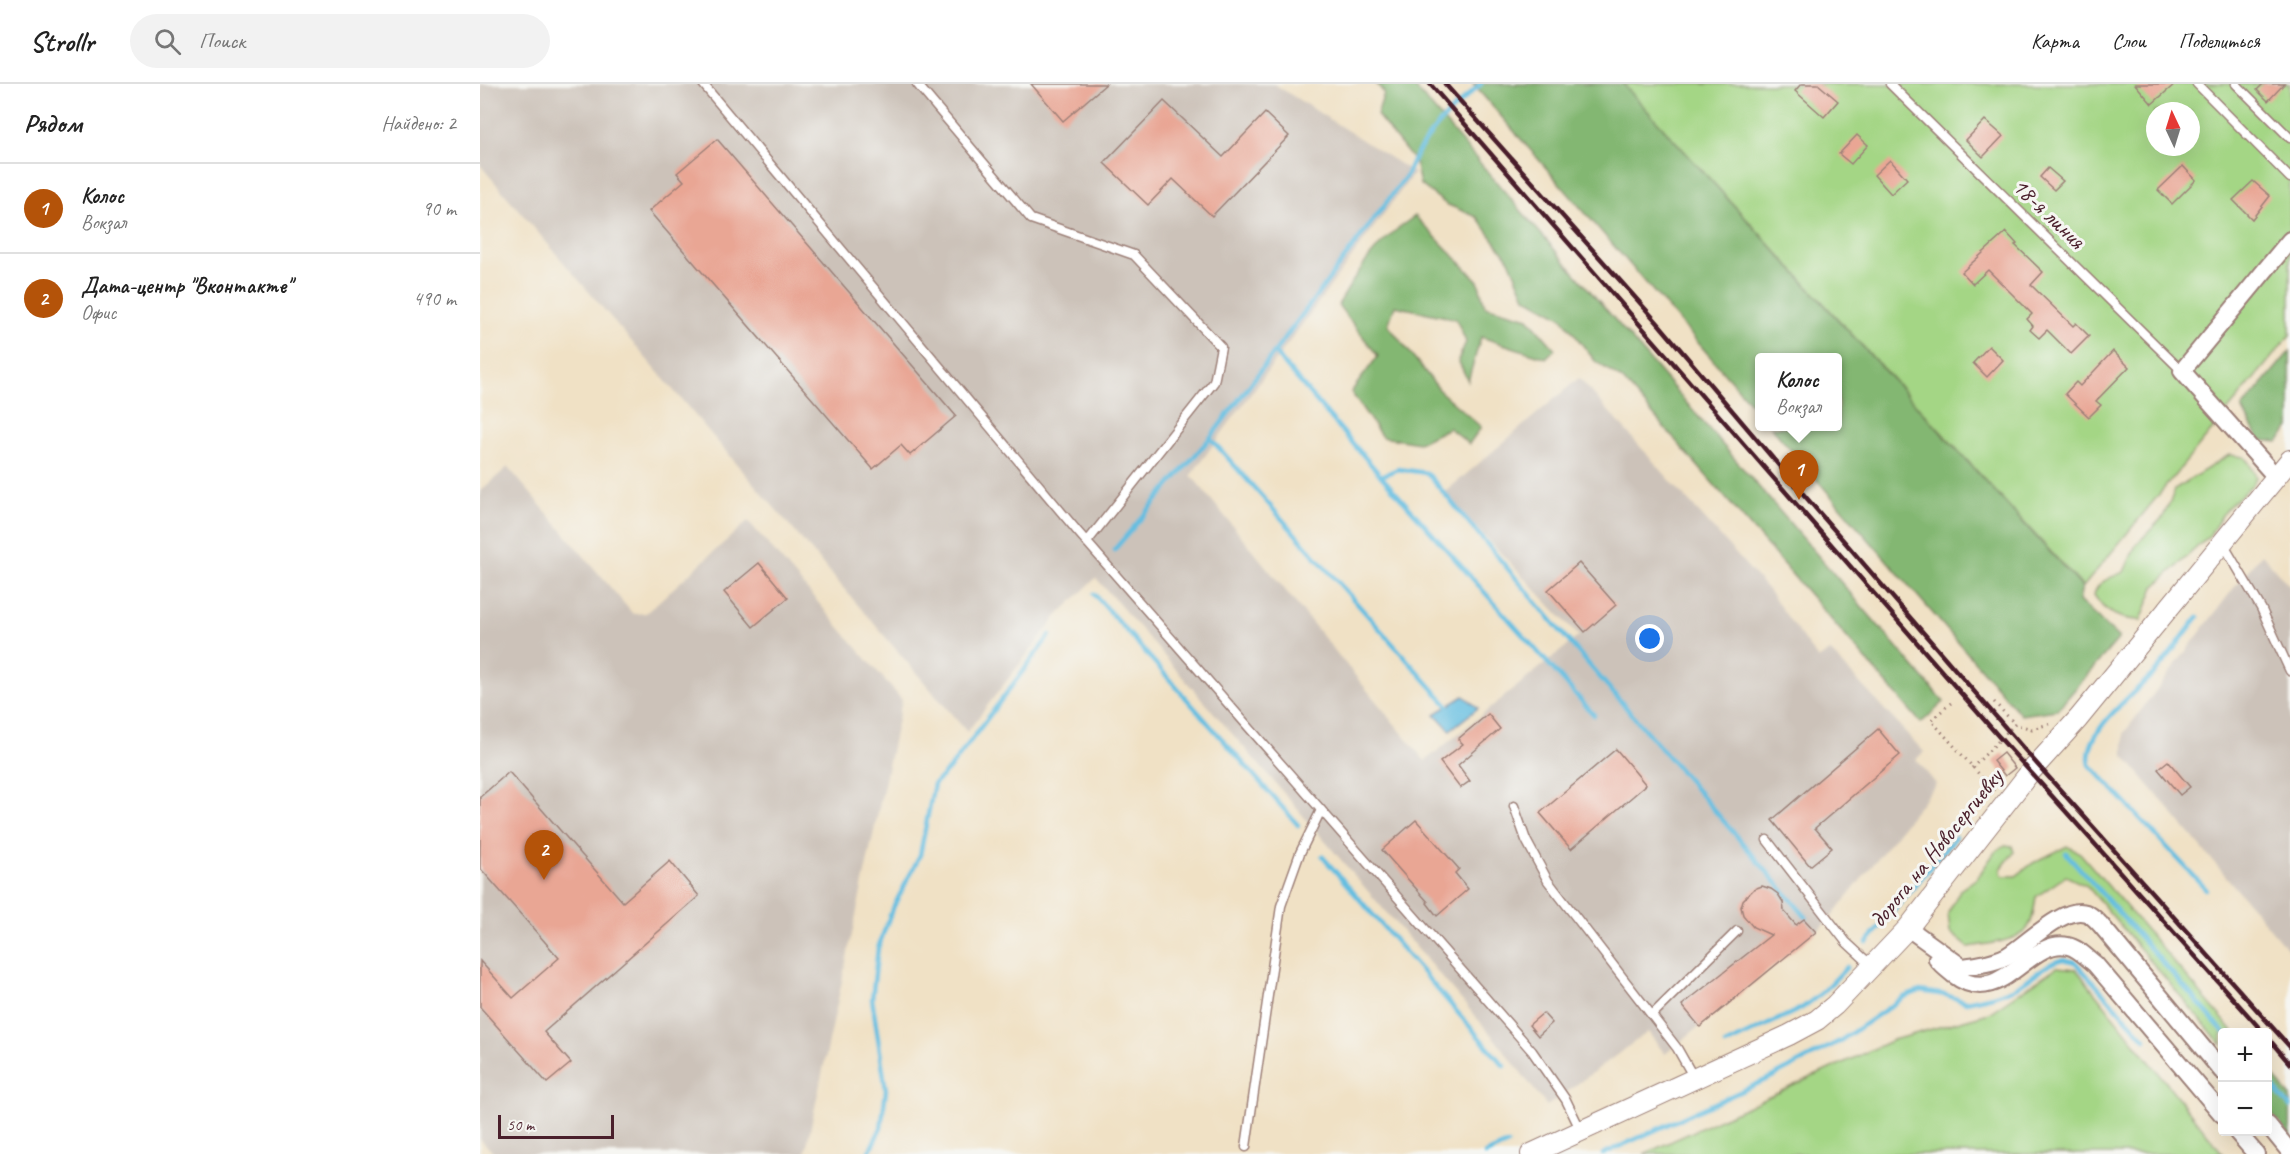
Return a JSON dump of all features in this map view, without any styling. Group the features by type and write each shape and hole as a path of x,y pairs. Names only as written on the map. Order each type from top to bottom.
{"street":[{"path":"2276,477 2182,370 2290,240"},
{"name":"дорога на Новосергиевку","path":"1531,1154 1817,1020 1835,1005 1908,928 2005,802 2078,719 2290,460"},
{"path":"1908,928 1962,967 1983,964 2006,956 2069,913 2085,912 2100,924 2218,1065"},
{"path":"1928,943 1941,965 1956,977 1964,982 1984,985 2002,979 2048,948 2060,945 2070,946 2095,964 2218,1108"},
{"path":"2272,1130 2290,1152"},
{"path":"2241,1136 2256,1154"}],"lane":[{"path":"703,84 1088,542 1532,1051 1566,1100 1581,1132"},
{"path":"917,84 1031,219 1134,255 1221,347 1214,382 1088,542"},
{"name":"18-я линия","path":"1890,84 2182,370"},
{"path":"2197,84 2290,178"},
{"path":"2236,84 2290,138"},
{"path":"2222,542 2261,608 2290,671"},
{"path":"1514,806 1526,840 1548,881 1677,1048 1694,1079"},
{"path":"1246,1147 1281,906 1300,853 1322,810"},
{"path":"1767,840 1846,942 1872,966"},
{"path":"1652,1016 1737,931"}],"path":[{"path":"1994,702 2014,724 2032,729 2056,722 2066,715 2078,719"},
{"path":"1951,703 1931,720 1971,768 2005,802"},
{"path":"1971,768 2014,724"}],"shaded area":[{"path":"480,84 1274,84 1414,173 1191,475 1425,761 1579,636 1444,493 1579,378 1768,590 1818,659 1830,651 1924,752 1916,759 1936,784 1830,919 1816,932 1665,1054 1648,1032 1547,1106 1494,1038 1096,578 1057,616 967,732 480,165"},
{"path":"508,467 633,614 646,613 748,521 902,700 805,1154 495,1154 480,1139 480,491"},
{"path":"2262,554 2290,587 2290,952 2124,756 2124,733"}],"green space":[{"path":"1377,84 1412,84 1944,702 1921,723 1624,381 1595,361 1561,317 1525,297 1509,260 1477,217 1446,204 1420,184 1415,162 1377,115 1384,93"},
{"path":"1473,84 1623,84 2082,587 2079,601 2119,638 2057,710 2021,715 1774,431 1842,431 1842,353 1755,353 1755,408"},
{"path":"1623,84 2290,84 2290,335 2083,587"},
{"path":"1415,216 1478,281 1485,306 1528,318 1555,349 1546,358 1481,337 1468,381 1458,360 1466,342 1456,319 1395,306 1388,325 1442,393 1481,427 1469,444 1449,428 1419,443 1382,437 1351,392 1378,356 1338,305 1370,256 1390,235"},
{"path":"2290,351 2290,427 2278,442 2259,440 2242,408"},
{"path":"2229,455 2244,457 2249,463 2256,477 2253,484 2226,509 2209,536 2154,587 2141,620 2126,619 2108,611 2094,595 2098,586 2124,572 2136,545 2163,517 2176,488"},
{"path":"2005,845 2012,846 2014,852 2001,869 2002,876 2016,876 2033,863 2067,846 2080,853 2231,1028 2218,1028 2218,1040 2087,886 2066,876 2036,897 2031,922 2022,933 2000,942 1968,947 1950,932 1948,913 1960,890 1977,878 1995,852"},
{"path":"2057,967 2076,969 2223,1154 1644,1154 1893,1040 1989,1013"},
{"path":"2272,1075 2290,1096 2290,1136 2272,1114"}],"water":[{"path":"1464,696 1478,708 1450,730 1435,714"}],"building":[{"path":"1031,84 1106,84 1063,121"},
{"path":"1801,84 1818,84 1838,101 1824,117 1795,91"},
{"path":"2135,84 2175,84 2154,102 2150,102"},
{"path":"2263,84 2284,84 2268,101 2257,90"},
{"path":"1164,101 1223,157 1265,113 1289,136 1212,216 1173,179 1148,205 1104,163"},
{"path":"1985,120 2003,136 1983,157 1966,140"},
{"path":"1857,135 1868,145 1851,164 1839,154"},
{"path":"717,139 956,416 910,455 901,445 873,469 649,211 684,181 677,173"},
{"path":"1890,160 1907,179 1891,194 1874,175"},
{"path":"2183,166 2196,180 2172,204 2158,190"},
{"path":"2048,168 2063,181 2054,190 2040,177"},
{"path":"2253,181 2270,196 2252,219 2233,200"},
{"path":"2006,232 2017,244 2015,245 2043,272 2031,285 2073,326 2076,323 2089,336 2071,354 2047,330 2039,338 2030,330 2033,326 2027,319 2032,314 1988,270 1973,284 1962,272"},
{"path":"1989,346 2003,360 1987,377 1973,363"},
{"path":"2113,351 2129,367 2096,401 2101,405 2089,417 2065,394 2076,382 2080,386"},
{"path":"759,563 788,598 753,627 724,592"},
{"path":"1579,563 1616,605 1585,632 1548,590"},
{"path":"1488,714 1500,729 1458,765 1470,781 1460,788 1440,762 1463,744 1458,739"},
{"path":"1878,729 1900,755 1815,828 1832,848 1810,866 1772,820"},
{"path":"1616,749 1646,785 1571,849 1540,813"},
{"path":"2003,753 2015,768 2005,776 1993,761"},
{"path":"2168,761 2190,787 2180,795 2158,769"},
{"path":"509,772 623,902 670,861 699,896 544,1032 571,1063 547,1083 480,1007 480,961 513,998 559,958 480,868 480,797"},
{"path":"1416,820 1459,869 1455,873 1468,889 1437,916 1428,902 1382,850"},
{"path":"1762,886 1778,894 1783,902 1784,911 1796,925 1804,919 1816,932 1700,1027 1682,1005 1771,935 1753,927 1743,915 1741,907 1743,900 1754,889"},
{"path":"1543,1013 1552,1023 1538,1036 1529,1025"}],"waterway":[{"path":"1114,550 1210,438 1406,176 1428,137 1481,84"},
{"path":"1274,352 1381,476 1398,469 1427,473 1806,917"},
{"path":"1210,438 1448,706"},
{"path":"1381,476 1594,715"},
{"path":"1094,594 1298,825"},
{"path":"2198,617 2158,669 2102,726 2089,752 2090,765 2206,889"},
{"path":"868,1154 881,1128 886,1090 872,999 878,948 892,910 920,855 934,784 951,767 1050,635"},
{"path":"1867,942 1956,837"},
{"path":"2066,853 2220,1028"},
{"path":"1322,856 1504,1066"},
{"path":"1603,1154 1770,1078 1840,1041 1904,997 1920,991 1946,995 1966,1002 1993,996 2015,988 2050,964 2063,959 2075,962 2145,1039"},
{"path":"1725,1045 1802,1008 1823,992 1847,967"},
{"path":"2269,1082 2290,1107"},
{"path":"1485,1154 1508,1144"}],"railway":[{"path":"1430,84 2000,738 2259,1028"},
{"path":"1445,84 1657,322 2037,764 2290,1047"},
{"path":"2272,1043 2290,1064"}],"place":[{"name":"Колос","path":"1799,500"},
{"name":"Дата-центр \"Вконтакте\"","path":"544,880"}]}
